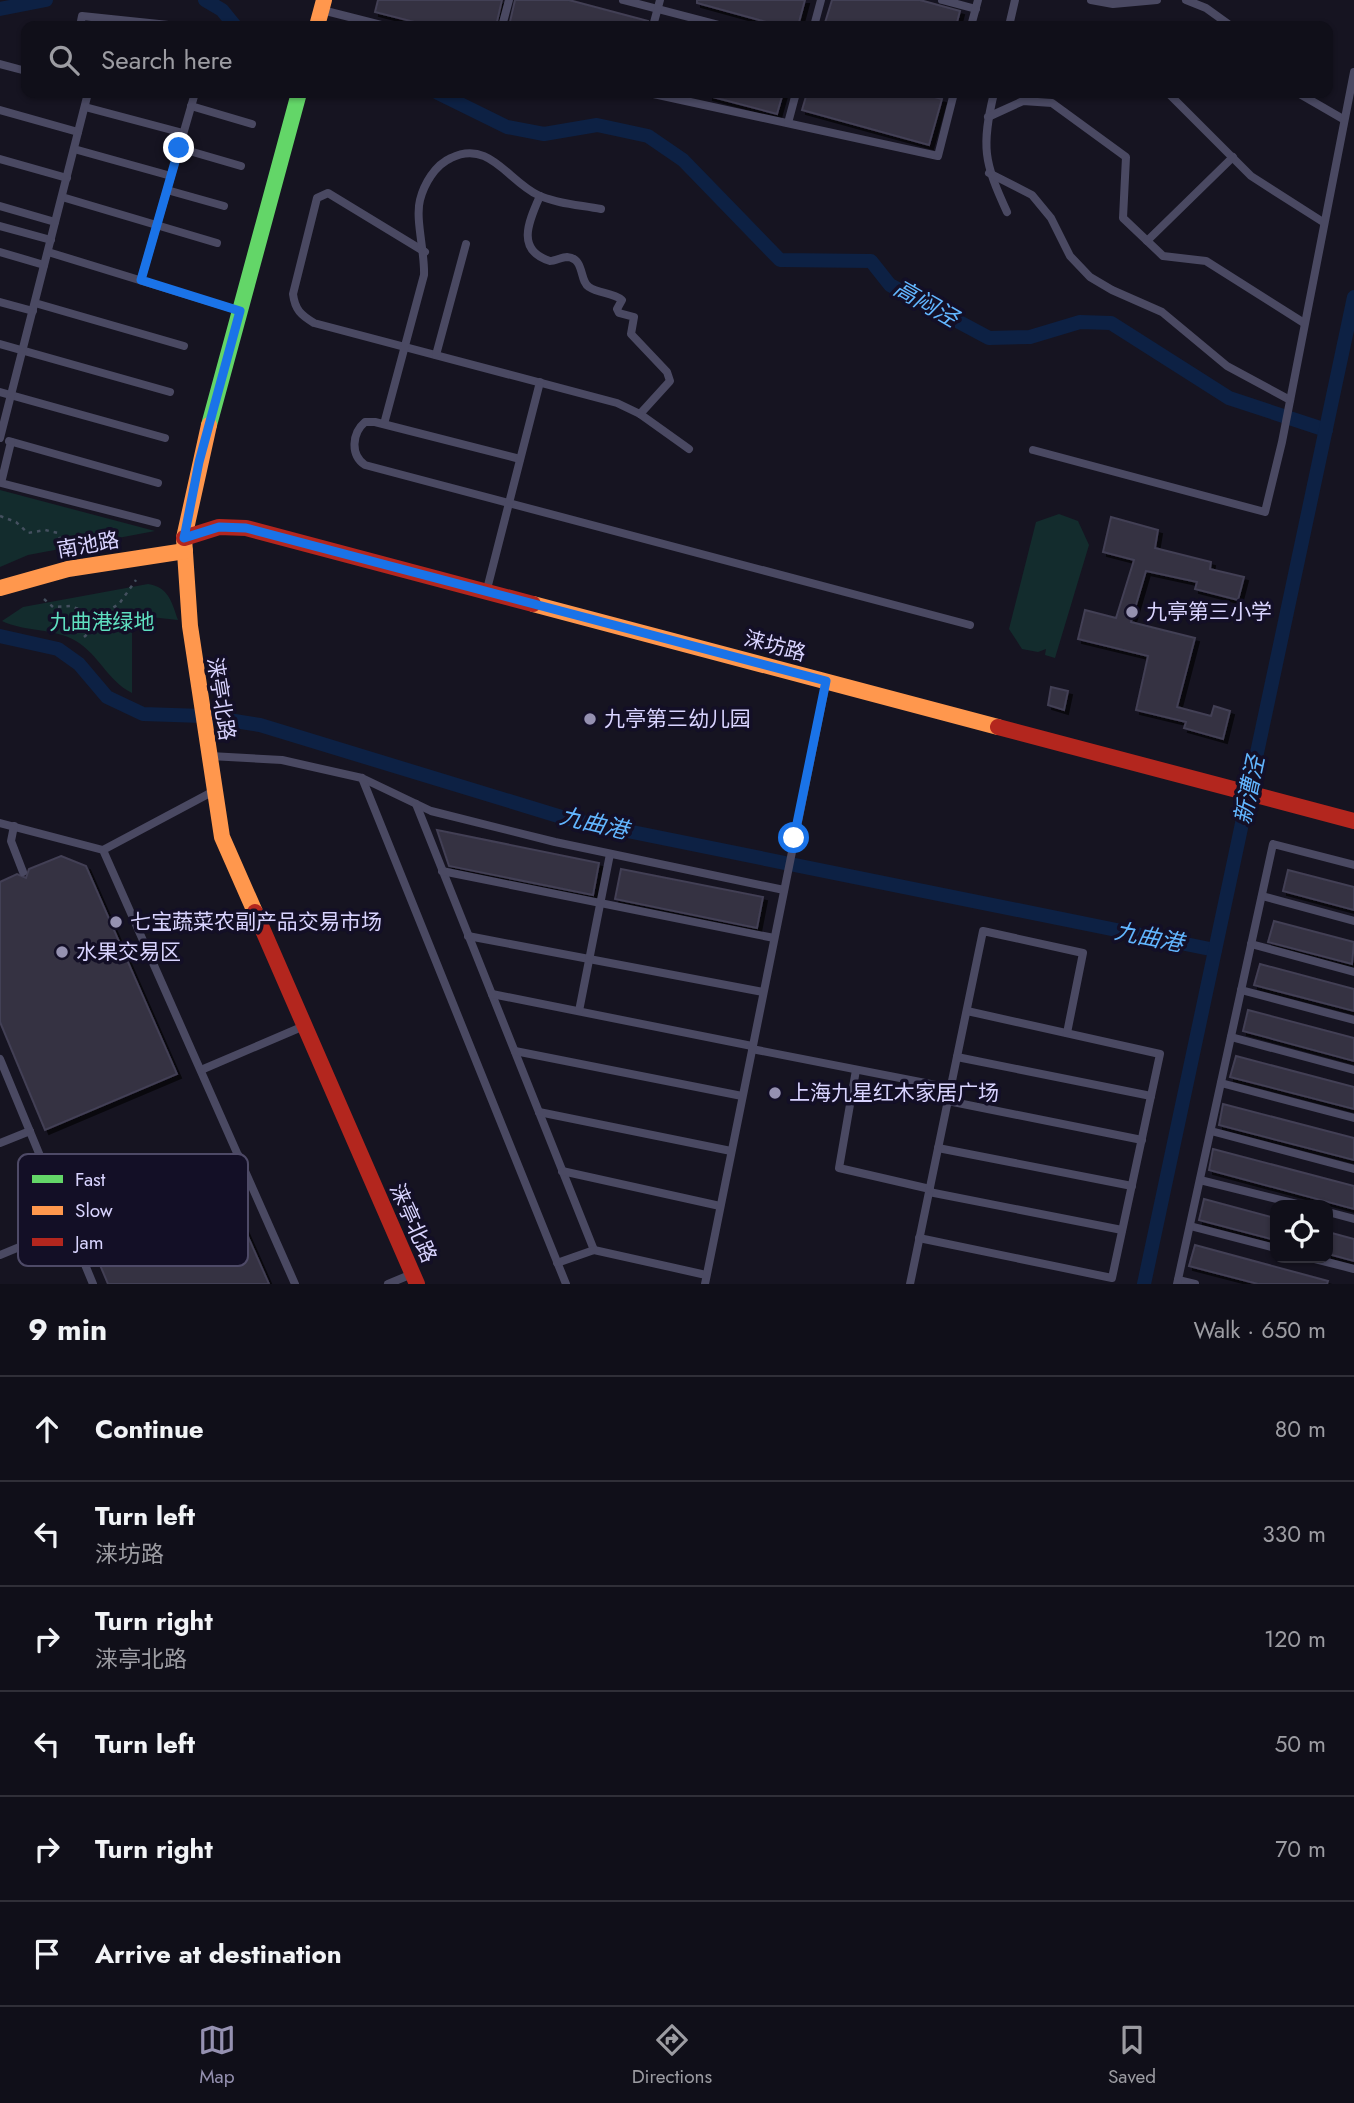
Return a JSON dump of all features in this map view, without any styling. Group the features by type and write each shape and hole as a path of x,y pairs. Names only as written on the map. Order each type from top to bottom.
{"street":[{"name":"涞亭北路","path":"298,98 199,462 185,545 197,687 222,837 415,1279"},
{"name":"涞坊路","path":"185,545 219,527 246,528 1354,821"},
{"name":"南池路","path":"0,588 27,577 185,545"}],"lane":[{"path":"503,21 509,0"},
{"path":"623,0 659,5 708,21"},
{"path":"815,21 821,0"},
{"path":"942,0 977,4 972,21"},
{"path":"1010,21 1015,0"},
{"path":"1091,0 1113,4 1157,0"},
{"path":"1186,0 1206,8 1224,21"},
{"path":"321,12 362,21"},
{"path":"81,21 82,16 130,21"},
{"path":"0,64 21,70"},
{"path":"1033,450 1265,512 1282,442 1354,72"},
{"path":"87,98 0,438 158,483"},
{"path":"141,280 193,98"},
{"path":"672,98 938,156 953,98"},
{"path":"788,123 795,98"},
{"path":"993,98 984,149 989,173 1007,212"},
{"path":"1052,103 1056,98"},
{"path":"1173,98 1251,176 1323,222"},
{"path":"1307,98 1343,119"},
{"path":"988,117 1023,101 1052,103 1126,157 1123,218 1163,256 1206,261 1304,323"},
{"path":"191,106 252,124"},
{"path":"85,107 183,133"},
{"path":"0,110 78,132"},
{"path":"179,148 241,166"},
{"path":"74,149 171,176"},
{"path":"384,424 424,275 425,251 418,214 420,199 438,168 462,152 482,154 540,196 601,209"},
{"path":"1147,241 1233,158"},
{"path":"0,159 66,178"},
{"path":"989,173 1032,195 1051,218 1070,256 1090,277 1162,312 1227,366 1290,396"},
{"path":"167,190 224,206"},
{"path":"425,251 328,193 317,198 293,294 295,306 301,316 314,323 617,402 640,414 689,449"},
{"path":"540,196 527,227 526,241 532,251 550,261 567,257 574,260 580,265 583,281 588,287 622,300 617,309 619,313 634,317 632,334 667,372 670,382 640,414"},
{"path":"62,197 217,243"},
{"path":"0,206 55,222"},
{"path":"0,226 51,240"},
{"path":"436,355 466,244"},
{"path":"0,252 44,265"},
{"path":"48,252 240,311"},
{"path":"0,302 34,307 184,346"},
{"path":"0,344 170,392"},
{"path":"486,592 540,382"},
{"path":"0,392 166,438"},
{"path":"520,459 384,424 365,422 359,427 354,450 357,459 365,465 970,625"},
{"path":"11,442 1,483 158,523"},
{"path":"557,1263 594,1250 705,1279 826,681"},
{"path":"209,756 282,761 362,778 444,814 610,854 784,887"},
{"path":"362,778 566,1284"},
{"path":"0,822 103,850 214,791"},
{"path":"416,804 594,1250"},
{"path":"15,826 11,841 23,872"},
{"path":"1195,1284 1178,1282 1273,844 1354,865"},
{"path":"103,850 238,1154"},
{"path":"579,1012 610,854"},
{"path":"442,871 774,938"},
{"path":"1262,896 1354,921"},
{"path":"909,1284 984,931 1083,953 1067,1033"},
{"path":"468,936 763,992"},
{"path":"1251,944 1354,972"},
{"path":"1241,990 1354,1020"},
{"path":"492,994 951,1088"},
{"path":"919,1238 1112,1278 1142,1140 1160,1054 967,1011"},
{"path":"201,1070 304,1026"},
{"path":"1231,1037 1354,1070"},
{"path":"514,1051 742,1096"},
{"path":"957,1057 1151,1096"},
{"path":"0,1059 40,1154"},
{"path":"856,1070 839,1168 929,1190 1122,1230"},
{"path":"1221,1083 1354,1118"},
{"path":"948,1101 1142,1140"},
{"path":"539,1112 731,1151"},
{"path":"0,1143 30,1130"},
{"path":"1211,1131 1354,1169"},
{"path":"938,1148 1132,1186"},
{"path":"562,1171 720,1206"},
{"path":"248,1177 295,1284"},
{"path":"1200,1180 1281,1200"},
{"path":"1333,1213 1354,1219"},
{"path":"1190,1226 1270,1247"},
{"path":"0,1255 18,1247"},
{"path":"1331,1263 1354,1269"},
{"path":"86,1266 93,1284"},
{"path":"388,1284 415,1279"}],"path":[{"path":"0,516 16,522 28,533 46,530 58,533 64,551"},
{"path":"44,599 53,607 70,606 99,615 119,604 136,580"},
{"path":"84,637 98,625 99,615"}],"green space":[{"name":"九曲港绿地","path":"0,490 155,531 28,555 0,567"},
{"path":"1059,514 1078,521 1089,545 1055,658 1045,655 1046,649 1038,652 1022,649 1009,629 1036,522"},
{"name":"九曲港绿地","path":"148,584 165,592 178,620 132,615 132,693 116,682 91,653 76,641 2,621 23,607"}],"building":[{"path":"378,0 502,0 497,21 410,21 375,12"},
{"path":"515,0 569,0 648,21 510,21"},
{"path":"697,0 805,0 799,21 763,21 697,3"},
{"path":"832,0 920,0 960,11 957,21 826,21"},
{"path":"717,98 782,98 777,114"},
{"path":"806,98 942,99 929,145 802,110"},
{"path":"1111,517 1158,530 1155,548 1211,562 1210,569 1244,577 1238,600 1195,589 1197,582 1146,571 1131,622 1195,638 1177,707 1211,716 1214,706 1230,711 1223,739 1184,728 1186,722 1136,710 1148,656 1078,639 1085,610 1116,618 1134,560 1103,552"},
{"path":"1051,687 1068,691 1064,710 1048,705"},
{"path":"437,830 599,863 593,895 449,866"},
{"name":"水果交易区","path":"61,856 86,866 177,1074 45,1130 0,1022 0,882 17,874 26,878 29,869"},
{"path":"621,869 763,897 757,928 615,899"},
{"path":"1288,870 1354,887 1354,910 1283,891"},
{"path":"1274,921 1354,942 1352,964 1268,942"},
{"path":"1260,964 1354,989 1354,1011 1254,985"},
{"path":"1248,1010 1354,1038 1354,1061 1243,1031"},
{"path":"1236,1056 1354,1087 1354,1109 1230,1077"},
{"path":"1223,1104 1354,1138 1354,1160 1219,1125"},
{"path":"1213,1149 1354,1186 1354,1209 1333,1203 1333,1200 1321,1200 1209,1170"},
{"path":"1204,1199 1270,1217 1270,1239 1199,1220"},
{"path":"1333,1233 1354,1239 1354,1261 1333,1255"},
{"path":"248,1237 269,1284 108,1284 100,1266 248,1266"},
{"path":"1195,1245 1328,1281 1327,1284 1258,1284 1189,1266"}],"waterway":[{"name":"高闷泾","path":"0,9 46,0"},
{"name":"高闷泾","path":"205,0 222,10 231,21"},
{"name":"高闷泾","path":"448,98 507,127 544,134 597,125 648,136 683,160 780,260 871,261 890,285 989,338 1030,337 1080,322 1111,323 1229,398 1326,430"},
{"name":"新漕泾","path":"1144,1284 1354,297"},
{"name":"九曲港","path":"0,636 58,649 79,664 107,697 143,714 203,716 260,725 568,819 1215,950"}],"traffic: fast":[{"path":"209,425 298,98"}],"traffic: slow":[{"path":"318,21 324,0"},
{"path":"209,425 184,538 190,626 222,837 255,912"},
{"path":"0,588 68,569 185,551"},
{"path":"533,604 998,727"}],"traffic: jam":[{"path":"184,538 219,527 246,528 533,604"},
{"path":"998,727 1354,821"},
{"path":"255,912 417,1284"}],"place":[{"name":"九亭第三小学","path":"1132,612"},
{"name":"九亭第三幼儿园","path":"590,719"},
{"name":"七宝蔬菜农副产品交易市场","path":"116,922"},
{"name":"水果交易区","path":"62,952"},
{"name":"上海九星红木家居广场","path":"775,1093"}],"route":[{"path":"179,148 141,280 240,311 199,462 184,538 219,527 246,528 826,681 794,838"}]}
